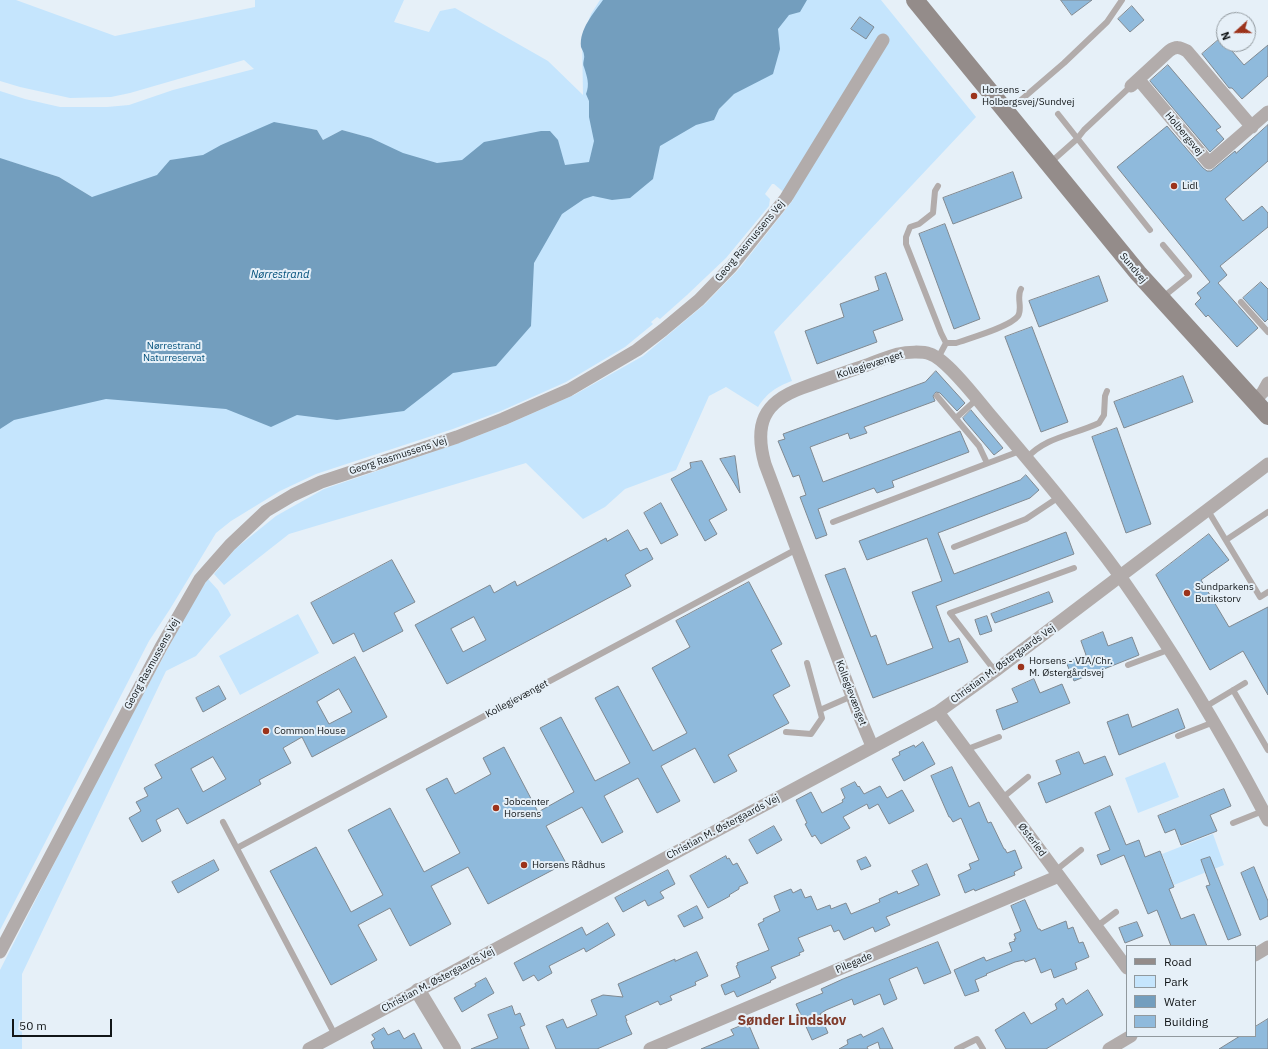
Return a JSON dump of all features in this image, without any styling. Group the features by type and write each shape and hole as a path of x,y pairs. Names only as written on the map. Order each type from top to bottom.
{"main road":[{"name":"Sundvej","path":"915,0 1048,165 1160,299 1268,416"}],"street":[{"name":"Georg Rasmussens Vej","path":"0,952 160,647 200,579 230,545 266,511 293,495 321,482 457,437 563,393 636,350 664,330 699,300 731,267 786,198 883,40"},
{"path":"1135,83 1174,47 1180,48 1187,51 1252,126"},
{"name":"Holbergsvej","path":"1135,83 1209,163 1268,112"},
{"name":"Kollegievænget","path":"872,746 765,464 760,447 760,433 767,410 778,400 798,389 899,354 930,354 938,358 943,361 1024,454 1120,576"},
{"path":"1254,401 1263,392 1268,383"},
{"name":"Christian M. Østergaards Vej","path":"309,1049 938,712 996,671 1268,464"},
{"path":"1120,576 1205,707 1266,815"},
{"name":"Østerled","path":"938,712 1126,967"},
{"name":"Pilegade","path":"650,1049 1057,873"},
{"path":"1256,954 1268,947"},
{"path":"418,991 453,1049"},
{"path":"1109,1049 1128,1037"}],"lane":[{"path":"1006,113 1064,63 1107,22 1122,0"},
{"path":"1048,165 1135,83"},
{"path":"1058,114 1150,230"},
{"path":"938,186 935,191 935,205 933,213 919,224 910,227 906,237 906,244 946,343"},
{"path":"1160,299 1189,276 1163,245"},
{"path":"946,343 956,343 1009,324 1018,315 1018,293 1021,289"},
{"path":"1241,302 1268,332"},
{"path":"938,358 946,343"},
{"path":"832,522 987,463 1024,454 1043,444 1099,423 1104,415 1105,396 1107,391"},
{"path":"937,396 979,446 987,463"},
{"path":"956,418 977,399"},
{"path":"954,547 1026,519 1058,497"},
{"path":"1207,509 1260,597 1268,592"},
{"path":"1226,540 1268,512"},
{"name":"Kollegievænget","path":"237,848 797,549"},
{"path":"996,671 950,613 1074,568"},
{"path":"1128,666 1168,650"},
{"path":"786,732 811,734 822,718 807,663"},
{"path":"1205,707 1245,683"},
{"path":"1233,690 1268,750"},
{"path":"820,710 852,696"},
{"path":"1178,736 1214,722"},
{"path":"965,750 999,737"},
{"path":"1001,799 1028,777"},
{"path":"1233,823 1266,815"},
{"path":"223,822 335,1035"},
{"path":"1057,873 1081,850"},
{"path":"1096,927 1116,912"},
{"path":"957,1049 977,1039 983,1049"}],"green space":[{"name":"Nørrestrand Naturreservat","path":"0,0 16,0 115,36 255,7 255,0 404,0 394,22 429,32 440,11 455,8 548,61 583,95 582,37 591,14 600,0 881,0 976,117 774,332 792,381 781,385 765,397 758,407 726,387 709,396 676,470 625,489 605,507 583,519 526,463 289,534 224,585 214,574 235,549 276,516 324,489 459,443 508,424 574,395 643,356 705,304 739,269 793,200 774,184 772,184 765,194 770,199 769,206 726,258 660,319 657,317 651,322 653,324 625,347 566,382 501,411 453,429 316,474 280,491 231,521 216,533 149,641 0,930 0,91 25,99 60,107 107,107 129,105 173,90 254,69 244,60 130,93 111,97 70,98 0,81","holes":["302,128 317,130 323,140 342,130 366,137 321,142","5,160 59,177 92,197"]},
{"path":"208,579 218,590 231,615 196,656 166,671 22,974 22,1049 0,1049 0,970 92,789 195,598"},
{"path":"298,614 319,653 240,695 219,656"},
{"path":"1165,762 1179,797 1138,813 1125,778"},
{"path":"1213,834 1224,865 1174,885 1162,854"}],"water":[{"name":"Nørrestrand","path":"603,0 807,0 800,12 789,15 778,29 780,49 773,74 734,94 719,109 714,120 696,125 660,146 653,179 630,198 612,200 593,196 584,199 562,214 534,263 531,326 496,366 453,373 404,411 337,420 297,415 271,427 226,409 106,399 14,420 0,429 0,158 59,177 92,197 157,175 170,160 203,155 221,145 274,122 317,130 323,140 342,130 371,138 403,153 437,163 462,160 484,142 541,131 550,131 558,140 565,165 589,162 594,141 589,117 589,101 586,94 588,80 583,66 584,53 581,47 581,40 582,34 588,22"}],"building":[{"path":"1061,0 1092,0 1072,15"},
{"path":"1132,6 1144,20 1130,32 1118,19"},
{"path":"860,17 874,27 866,39 851,29"},
{"path":"1216,42 1216,52 1233,52 1244,65 1268,45 1268,76 1242,99 1232,88 1229,88 1202,54"},
{"path":"1168,65 1221,127 1216,130 1224,139 1210,152 1150,81"},
{"name":"Lidl","path":"1268,125 1268,161 1225,199 1243,221 1262,206 1268,213 1268,227 1220,266 1227,275 1218,283 1258,328 1237,347 1208,315 1206,317 1195,304 1201,298 1197,293 1210,282 1117,167 1167,126 1203,168 1207,171 1211,171 1235,151 1236,153"},
{"path":"1013,172 1022,198 953,224 943,198"},
{"path":"945,224 980,319 954,329 919,234"},
{"path":"886,273 903,320 873,331 877,342 817,364 805,331 844,317 840,304 879,290 875,277"},
{"path":"1099,276 1108,301 1039,327 1029,301"},
{"path":"1261,282 1268,289 1268,319 1265,322 1243,298"},
{"path":"1032,327 1068,422 1041,432 1005,337"},
{"path":"936,371 965,403 957,411 940,393 936,392 933,396 935,401 864,427 867,433 850,439 848,433 810,447 823,482 960,431 969,452 892,481 894,487 877,493 874,488 818,509 827,535 816,539 800,497 806,495 799,475 793,477 778,441 785,439 783,434 925,382"},
{"path":"1183,376 1193,402 1124,428 1114,402"},
{"path":"971,410 1003,448 994,455 964,420 963,418"},
{"path":"1117,428 1151,524 1126,533 1092,437"},
{"path":"735,456 740,493 720,459"},
{"path":"702,461 727,510 709,520 717,534 705,541 671,479 691,468 690,463"},
{"path":"1026,475 1039,490 1030,498 938,533 954,574 1066,532 1074,554 936,606 949,642 959,638 968,662 873,698 825,575 845,568 871,637 876,635 887,665 933,648 912,592 942,581 927,538 867,560 859,541 1020,480"},
{"path":"661,503 678,535 661,544 644,513"},
{"path":"628,530 640,551 647,548 653,559 625,575 631,586 447,684 415,625 490,585 494,593 515,581 517,586 606,538 607,541","holes":["474,617 486,640 463,652 451,629"]},
{"name":"Sundparkens Butikstorv","path":"1209,534 1229,560 1201,580 1229,627 1268,607 1268,695 1243,651 1210,670 1156,575"},
{"path":"392,560 415,602 394,613 403,631 363,652 354,633 333,644 311,603"},
{"path":"749,582 782,644 771,650 790,686 773,695 789,723 728,755 737,771 714,783 695,748 661,766 680,801 657,813 638,778 604,796 623,832 602,843 582,807 546,826 566,863 488,904 468,867 431,886 451,924 410,946 390,908 358,925 377,960 331,985 270,871 316,847 351,912 383,895 348,830 390,808 424,872 460,853 426,789 447,778 455,794 491,774 483,758 504,747 538,812 574,792 540,728 561,717 595,781 630,763 595,698 618,686 653,751 687,733 652,668 690,647 676,621"},
{"path":"1049,592 1053,602 995,623 991,614"},
{"path":"987,616 992,631 980,635 975,620"},
{"path":"1103,632 1108,646 1132,637 1139,655 1074,681 1066,662 1086,655 1081,641"},
{"path":"355,657 387,717 312,757 302,737 283,748 291,763 259,780 261,784 187,824 178,808 156,820 161,831 142,842 129,818 141,811 136,802 148,796 144,788 162,778 155,765","holes":["339,689 352,712 329,724 317,702","213,757 226,779 203,792 191,769"]},
{"path":"1034,679 1040,693 1062,684 1070,703 1003,730 996,710 1018,702 1012,689"},
{"path":"219,686 226,699 203,712 196,698"},
{"path":"1178,709 1185,728 1119,755 1107,722 1128,714 1132,727"},
{"path":"923,742 935,764 904,781 892,759 900,755 899,752 914,745 915,747"},
{"path":"1079,752 1084,764 1105,756 1113,775 1046,803 1038,783 1061,774 1056,761"},
{"path":"952,767 969,807 979,802 988,823 991,822 1004,849 1007,853 1015,850 1022,868 1014,872 1015,875 975,891 974,889 965,893 958,875 971,869 969,864 979,860 961,818 953,822 949,817 931,776"},
{"path":"855,782 864,794 880,786 887,798 902,790 914,811 889,824 878,804 869,809 867,804 843,817 850,828 821,844 815,835 812,837 805,824 807,823 796,800 811,792 822,813 843,802 842,800 845,798 841,789"},
{"path":"1224,789 1231,806 1210,815 1217,831 1181,845 1175,829 1165,833 1158,816"},
{"path":"1110,806 1126,845 1139,840 1145,857 1160,851 1174,887 1169,889 1181,919 1194,914 1207,945 1171,945 1157,910 1148,914 1124,855 1101,865 1097,855 1110,850 1095,813"},
{"path":"774,826 782,840 757,854 749,840"},
{"path":"726,856 733,865 737,863 748,883 739,887 739,889 729,895 730,896 708,908 690,876"},
{"path":"866,857 871,866 861,870 857,861"},
{"path":"1210,857 1241,935 1228,940 1206,886 1210,885 1201,860"},
{"path":"214,860 219,870 178,893 172,882"},
{"path":"927,864 940,895 886,917 890,925 875,932 873,927 844,940 839,930 834,932 831,925 798,938 804,951 799,953 800,955 771,967 776,978 770,981 771,982 737,997 734,991 725,995 721,985 740,977 736,966 738,965 737,963 769,950 758,924 764,921 763,919 780,911 774,896 791,889 793,893 801,889 805,898 811,896 817,910 830,905 831,909 846,903 851,914 880,902 879,899 897,891 898,894 919,885 912,871"},
{"path":"1254,867 1268,901 1268,916 1260,920 1241,873"},
{"path":"668,870 675,884 660,892 664,898 648,906 645,900 623,912 615,898"},
{"path":"1025,900 1038,929 1041,931 1066,921 1068,929 1073,927 1079,943 1083,942 1089,957 1075,963 1077,969 1054,978 1051,969 1041,973 1035,958 1025,962 1024,960 1015,962 975,980 979,991 965,996 954,970 984,957 986,961 1012,951 1009,943 1015,941 1014,939 1016,939 1014,934 1021,931 1011,906"},
{"path":"697,906 703,918 684,927 678,916"},
{"path":"1137,922 1143,936 1125,943 1119,928"},
{"path":"608,923 615,935 586,952 584,948 549,966 552,973 538,981 534,975 523,981 514,963 582,927 586,935"},
{"path":"938,942 951,973 924,984 917,967 889,979 897,999 884,1005 880,994 854,1005 852,999 826,1010 820,1014 828,1033 812,1040 796,1004 823,993 821,989 843,979"},
{"path":"697,952 708,976 695,982 696,985 670,996 672,1000 660,1005 658,1001 625,1016 632,1034 597,1049 556,1049 546,1026 563,1019 567,1028 597,1015 591,1000 603,995 623,997 618,984 675,959 675,961"},
{"path":"486,978 494,993 462,1012 454,998 476,986 475,984"},
{"path":"1088,990 1103,1015 1046,1049 1006,1049 995,1030 1024,1012 1031,1024 1057,1009 1055,1004 1063,998 1066,1004"},
{"path":"512,1006 515,1015 520,1013 525,1025 520,1027 529,1049 471,1049 498,1038 488,1015"},
{"path":"1268,1019 1268,1049 1219,1049 1238,1037 1256,1037 1256,1026"},
{"path":"748,1023 759,1049 701,1049 734,1035 731,1030"},
{"path":"384,1028 388,1035 399,1030 404,1039 414,1033 422,1049 374,1049 371,1042 375,1039 372,1035"},
{"path":"883,1028 893,1049 880,1049 878,1042 867,1047 868,1049 839,1049 848,1044 847,1040 861,1034 863,1037"}],"place":[{"name":"Horsens - Holbergsvej/Sundvej","path":"974,96"},
{"name":"Lidl","path":"1174,186"},
{"name":"Sundparkens Butikstorv","path":"1187,593"},
{"name":"Horsens - VIA/Chr. M. Østergårdsvej","path":"1021,667"},
{"name":"Common House","path":"266,731"},
{"name":"Jobcenter Horsens","path":"496,808"},
{"name":"Horsens Rådhus","path":"524,865"}],"district":[{"name":"Sønder Lindskov","path":"792,1021"}]}
